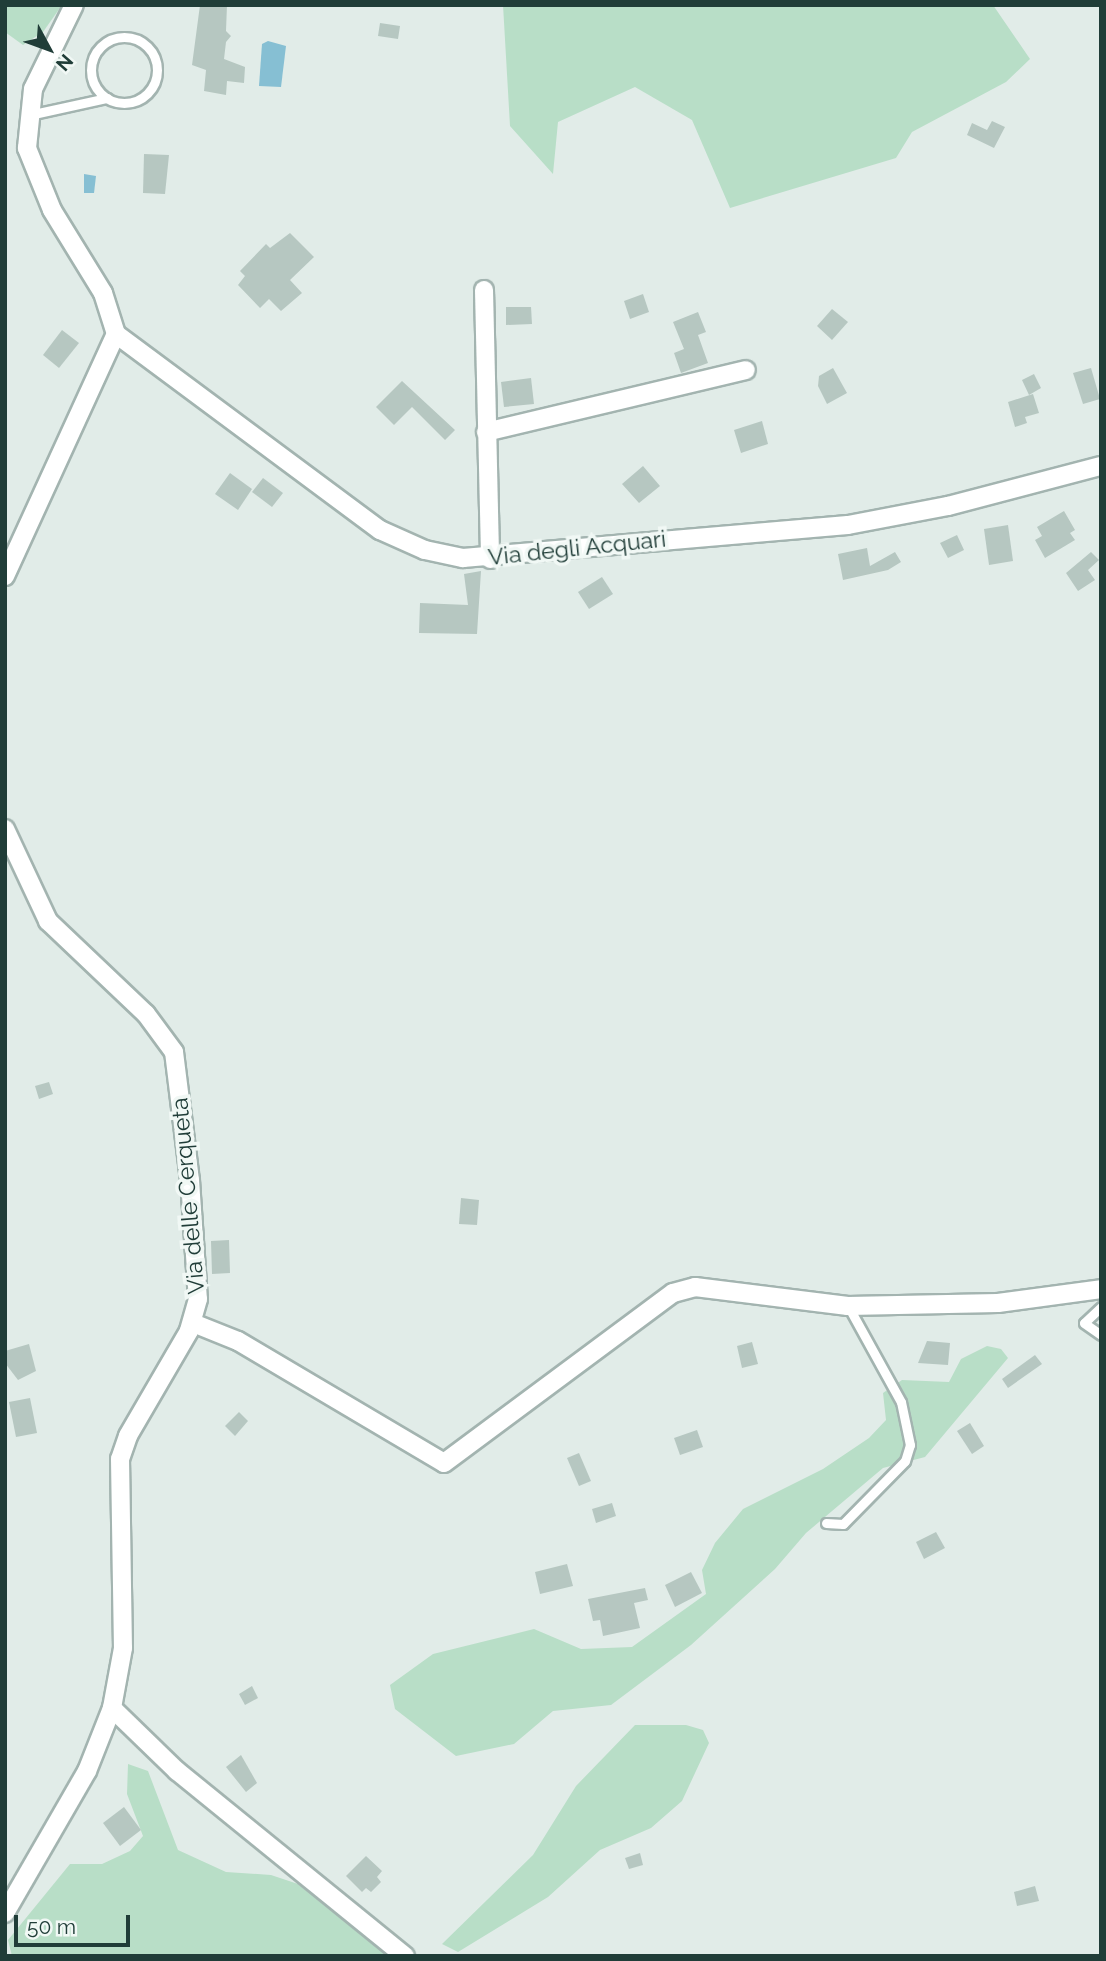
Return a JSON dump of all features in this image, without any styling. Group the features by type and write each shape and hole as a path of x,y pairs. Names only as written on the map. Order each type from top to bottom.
{"street":[{"path":"5,576 116,334 100,287 52,211 32,165 27,115 42,69 74,5"},
{"path":"484,290 490,558"},
{"name":"Via degli Acquari","path":"116,334 380,530 435,553 490,558 706,534 769,535 848,525 948,506 1101,466"},
{"path":"486,432 746,370"},
{"name":"Via delle Cerqueta","path":"5,829 48,921 153,1021 174,1052 191,1194 198,1299 193,1323 128,1436 120,1459 123,1648 113,1708 87,1771 5,1913"},
{"path":"193,1323 238,1341 444,1463 673,1293 695,1287 848,1306 998,1303 1101,1289"},
{"path":"113,1708 177,1771 405,1956"}],"lane":[{"path":"27,115 107,98 128,102 148,93 156,62 144,44 125,37 114,38 97,51 92,61 93,82 107,98"},
{"path":"825,1523 843,1524 905,1461 910,1445 901,1402 848,1306"},
{"path":"1101,1307 1084,1323 1101,1335"}],"green space":[{"path":"5,5 62,5 43,32 23,45 5,32"},
{"path":"503,5 993,5 1030,59 1006,82 912,132 896,158 730,208 692,120 635,87 558,122 553,174 510,126"},
{"path":"987,1346 1001,1349 1008,1358 925,1457 883,1468 806,1533 775,1569 691,1645 611,1705 553,1711 514,1744 456,1756 395,1709 390,1685 433,1654 534,1629 581,1649 632,1647 706,1594 702,1570 715,1543 743,1509 823,1469 869,1438 886,1420 883,1393 902,1380 949,1382 961,1359"},
{"path":"635,1725 686,1725 703,1730 709,1743 682,1801 651,1828 600,1850 548,1897 458,1952 442,1944 533,1855 576,1786"},
{"path":"128,1764 148,1771 178,1850 226,1872 271,1875 298,1884 389,1956 12,1956 8,1940 70,1864 102,1864 130,1851 143,1836 127,1794"}],"water":[{"path":"268,41 286,46 281,87 259,86 262,44"},
{"path":"84,174 96,176 94,193 84,193"}],"building":[{"path":"200,5 227,5 226,31 231,36 226,42 224,59 245,67 244,83 227,81 226,95 204,91 206,70 192,65"},
{"path":"380,23 400,26 398,39 378,36"},
{"path":"992,121 1005,127 994,148 967,135 972,123 987,130"},
{"path":"144,154 169,155 165,194 143,193"},
{"path":"290,233 314,257 290,280 302,293 281,311 269,299 260,308 238,285 245,276 240,271 266,244 270,248"},
{"path":"643,294 649,312 630,319 624,301"},
{"path":"506,307 531,307 532,324 506,325"},
{"path":"832,309 848,322 832,340 817,326"},
{"path":"698,312 706,332 698,335 708,363 681,373 674,353 684,349 673,322"},
{"path":"62,330 79,343 59,368 43,355"},
{"path":"833,368 847,393 827,404 818,386 819,376"},
{"path":"1091,368 1100,399 1083,404 1073,373"},
{"path":"1034,374 1041,388 1029,395 1022,380"},
{"path":"531,378 534,404 504,407 501,382"},
{"path":"402,381 455,430 445,440 412,407 394,425 376,407"},
{"path":"1033,394 1039,413 1025,417 1027,423 1015,427 1008,402"},
{"path":"762,421 768,444 741,453 734,430"},
{"path":"643,466 660,486 639,503 622,484"},
{"path":"230,473 252,489 238,510 215,494"},
{"path":"263,478 283,493 272,507 252,492"},
{"path":"1064,511 1075,530 1070,533 1075,540 1045,558 1035,540 1042,536 1037,527"},
{"path":"1008,525 1013,561 989,565 984,529"},
{"path":"957,535 964,550 948,558 940,543"},
{"path":"867,548 870,566 895,552 901,562 888,570 843,580 838,554"},
{"path":"1091,552 1099,560 1088,570 1095,580 1078,591 1066,573"},
{"path":"481,571 477,634 419,633 420,603 468,605 464,574"},
{"path":"602,577 613,594 589,609 578,592"},
{"path":"49,1082 53,1094 39,1099 35,1086"},
{"path":"461,1198 479,1200 477,1225 459,1224"},
{"path":"229,1240 230,1273 212,1274 211,1241"},
{"path":"927,1341 950,1343 948,1365 918,1363"},
{"path":"752,1342 758,1364 742,1368 737,1346"},
{"path":"29,1344 36,1371 18,1380 5,1363 5,1351"},
{"path":"1035,1355 1042,1364 1008,1388 1002,1379"},
{"path":"30,1398 37,1433 16,1437 9,1402"},
{"path":"239,1412 248,1421 235,1436 225,1426"},
{"path":"970,1423 984,1446 972,1454 957,1431"},
{"path":"697,1430 703,1447 680,1455 674,1438"},
{"path":"579,1453 591,1481 579,1486 567,1458"},
{"path":"612,1503 616,1516 596,1523 592,1509"},
{"path":"936,1532 945,1548 924,1559 916,1542"},
{"path":"567,1564 573,1586 540,1594 535,1572"},
{"path":"691,1572 702,1593 675,1607 665,1585"},
{"path":"645,1588 648,1600 634,1603 640,1628 603,1636 600,1620 593,1621 588,1599"},
{"path":"252,1686 258,1698 245,1705 239,1694"},
{"path":"241,1755 257,1783 246,1792 226,1767"},
{"path":"124,1807 141,1830 120,1846 103,1823"},
{"path":"640,1853 643,1865 629,1869 625,1858"},
{"path":"366,1856 382,1871 377,1877 381,1882 371,1892 366,1888 362,1892 346,1876"},
{"path":"1035,1886 1039,1901 1017,1906 1014,1892"}]}
